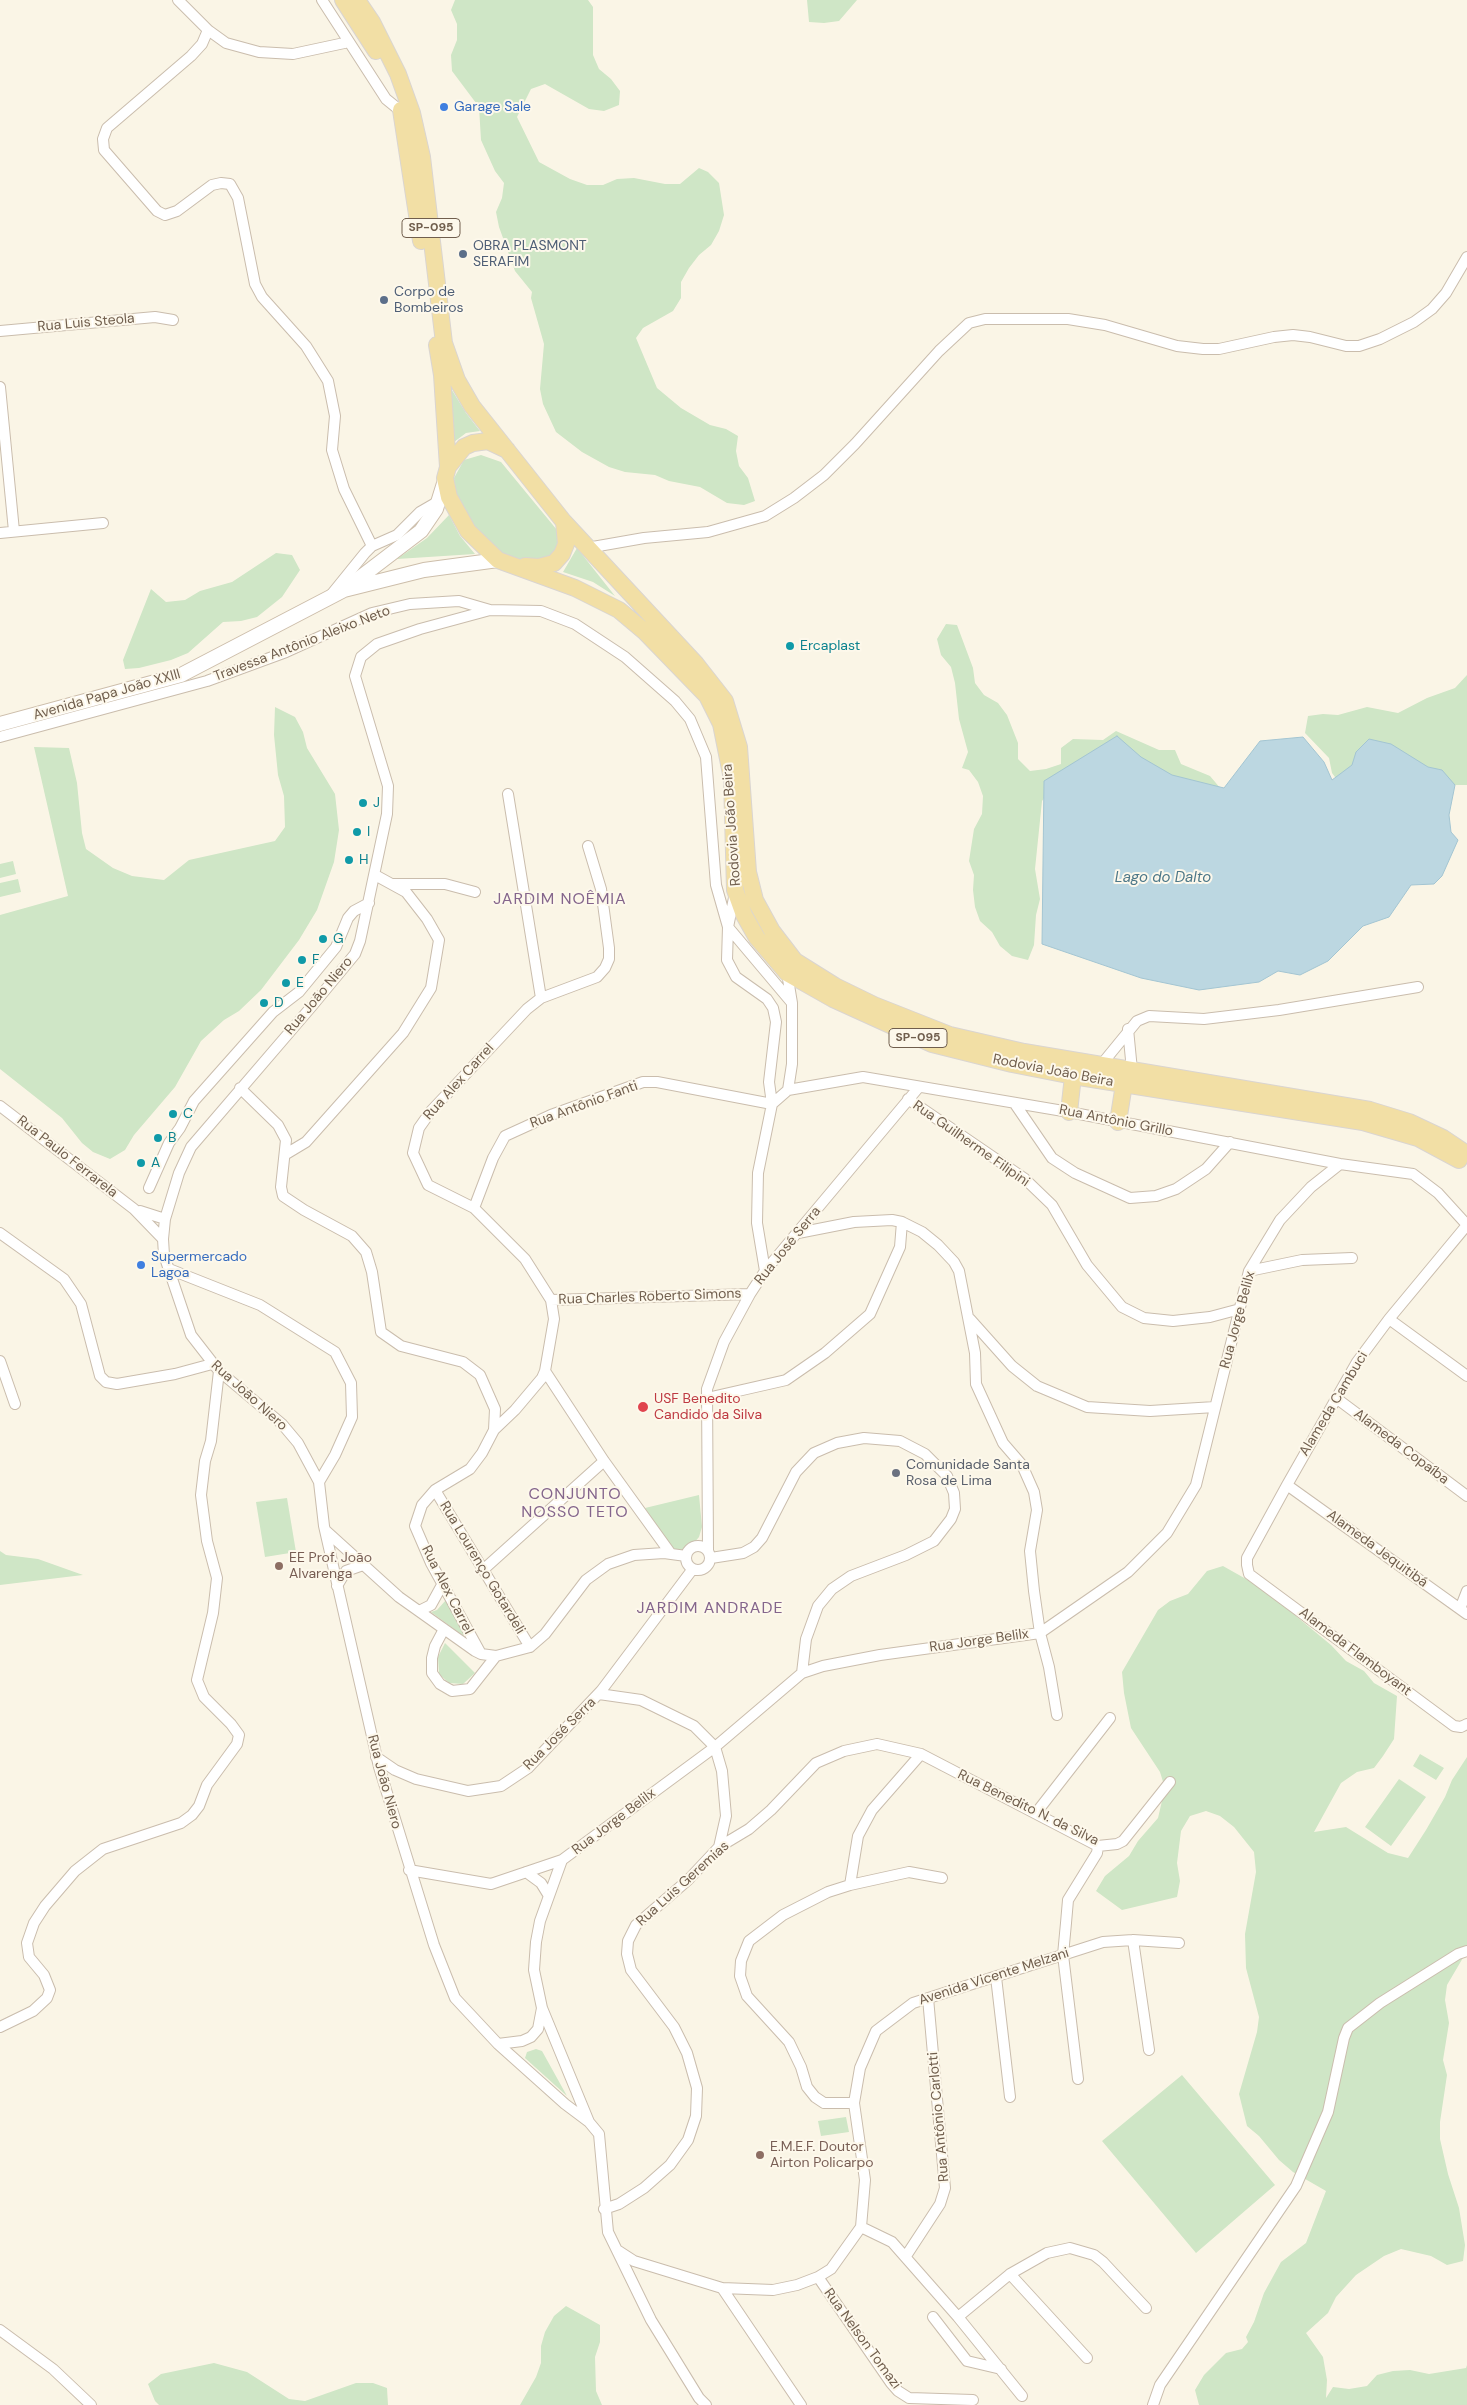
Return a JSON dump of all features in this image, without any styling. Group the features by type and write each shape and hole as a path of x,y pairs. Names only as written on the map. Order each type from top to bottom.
{"main road":[{"name":"SP-095","path":"343,0 376,52 402,112"},
{"name":"SP-095","path":"357,0 372,22 398,74 412,113 422,157 444,343 454,370 472,406 509,451"},
{"name":"Rodovia João Beira","path":"402,112 442,375 449,497 468,531 498,560 575,588 619,610 644,631 707,696 721,724 732,779 735,890 744,915 756,938 787,973 833,999 932,1044 1012,1064 1073,1076 1128,1077 1370,1110 1409,1122 1443,1138 1467,1154"},
{"path":"447,473 464,447 473,443 488,442 509,451"},
{"name":"Rodovia João Beira","path":"509,451 564,522 696,664 725,701 740,747 748,872 755,900 772,931 795,961 835,986 874,1005 950,1035 1024,1052 1101,1066 1128,1077 1363,1122 1418,1138 1467,1164"},
{"name":"Avenida Papa João XXIII","path":"344,590 421,531 440,500 447,473"},
{"path":"516,566 539,567 554,563 562,554 566,544 564,522"},
{"name":"Avenida Papa João XXIII","path":"0,724 181,675 344,590 424,570 498,560"},
{"path":"1068,1112 1073,1076"},
{"path":"1118,1122 1128,1077"}],"street":[{"path":"178,0 208,30 226,42 259,52 293,54 349,42"},
{"path":"322,0 386,99 402,112"},
{"path":"208,30 202,44 191,56 107,128 103,139 104,150 156,211 165,215 177,211 208,186 221,183 230,184 238,198 255,284 262,297 306,346 328,382 335,416 332,450 344,489 372,546"},
{"path":"587,548 644,538 708,532 765,516 794,498 824,475 855,444 934,357 969,323 985,319 1068,319 1105,325 1177,346 1203,349 1220,349 1274,337 1293,336 1310,337 1346,346 1359,346 1388,335 1414,322 1432,309 1446,293 1467,257"},
{"name":"Rua Luis Steola","path":"0,331 155,317 172,320"},
{"path":"0,388 14,531"},
{"path":"329,597 365,552 372,546 397,535 420,512 440,500"},
{"path":"0,533 103,522"},
{"name":"Travessa Antônio Aleixo Neto","path":"0,737 207,681 286,652 382,611 410,604 458,601 490,610"},
{"path":"490,610 541,611 574,624 625,657 652,679 675,701 690,719 706,757 716,885 728,927 792,1003"},
{"name":"Rua João Niero","path":"490,610 420,628 377,644 361,657 355,676 388,786 387,814 369,903 355,954 191,1147 179,1173 165,1219 163,1239 169,1270 191,1335 215,1368 282,1424 298,1442 319,1482 325,1530 376,1757 409,1870 434,1945 455,1998 498,2044 564,2104 589,2122"},
{"path":"508,794 541,998 597,977 609,959 601,889 588,846"},
{"path":"286,1154 306,1142 403,1033 431,988 439,940 427,919 406,892 375,875"},
{"path":"391,884 445,884 475,892"},
{"path":"735,890 728,927 727,960 736,977 768,999 773,1008 776,1022 770,1082 772,1104 758,1173 757,1222 765,1271"},
{"path":"149,1188 169,1143 180,1128 194,1100 273,1012 287,1003 304,986 336,947 348,918 354,911 369,903"},
{"path":"772,1104 788,1090 792,1064 792,1003 787,973"},
{"path":"1101,1066 1128,1030 1137,1021 1149,1016 1214,1018 1279,1010 1418,987"},
{"name":"Rua Alex Carrel","path":"481,1654 442,1585 416,1526 422,1504 435,1490 470,1468 482,1452 494,1430 515,1410 545,1371 554,1319 551,1300 525,1259 474,1208 428,1185 413,1153 419,1128 438,1103 527,1009 541,998"},
{"path":"1128,1030 1128,1077"},
{"name":"Rua Antônio Grillo","path":"788,1090 863,1077 1068,1112 1340,1164 1413,1174 1438,1193 1467,1225"},
{"name":"Rua Antônio Fanti","path":"474,1208 496,1152 505,1136 551,1115 634,1086 657,1082 772,1104"},
{"name":"Rua José Serra","path":"709,1554 707,1389 724,1342 765,1271 798,1234 919,1087"},
{"path":"240,1088 278,1125 286,1140 281,1187 283,1196 304,1210 352,1236 366,1252 372,1272 381,1332 401,1346 463,1362 480,1375 495,1409 494,1430"},
{"name":"Rua Guilherme Filipini","path":"908,1099 1025,1179 1052,1206 1088,1265 1122,1307 1144,1318 1173,1321 1210,1317 1240,1308"},
{"path":"1015,1104 1052,1158 1074,1173 1130,1198 1156,1196 1176,1189 1206,1169 1230,1142"},
{"name":"Rua Paulo Ferrarela","path":"0,1106 134,1209 163,1239"},
{"name":"Rua Jorge Belilx","path":"409,1870 485,1884 562,1860 714,1747 802,1674 823,1666 880,1655 1040,1633 1128,1572 1167,1533 1196,1485 1249,1272 1280,1220 1311,1187 1340,1164"},
{"name":"Rua Paulo Ferrarela","path":"134,1209 165,1219"},
{"path":"798,1234 854,1222 892,1220 902,1222 922,1232 954,1262 959,1271 970,1318 975,1353 976,1384 1003,1443 1022,1465 1034,1492 1037,1510 1030,1551 1040,1633 1049,1667 1057,1715"},
{"path":"707,1398 786,1380 825,1352 870,1314 900,1247 902,1222"},
{"name":"Alameda Cambuci","path":"1249,1574 1247,1558 1357,1362 1389,1319 1467,1225"},
{"path":"0,1233 64,1280 81,1304 100,1376 106,1382 117,1384 215,1368 211,1441 205,1461 200,1495 207,1541 216,1578 212,1613 197,1680 204,1697 231,1724 238,1735 237,1744 207,1785 199,1806 192,1815 181,1823 103,1849 75,1871 45,1906 34,1923 28,1943 29,1956 44,1974 50,1990 47,1998 33,2011 0,2027"},
{"path":"1249,1272 1302,1260 1352,1258"},
{"path":"169,1270 260,1305 336,1352 350,1383 352,1417 335,1455 319,1482"},
{"name":"Rua Charles Roberto Simons","path":"551,1300 750,1294"},
{"path":"970,1318 1012,1366 1037,1386 1087,1407 1150,1411 1215,1407"},
{"path":"1389,1319 1467,1376"},
{"path":"0,1361 15,1404"},
{"path":"545,1371 604,1461 670,1554"},
{"name":"Alameda Copaíba","path":"1336,1398 1467,1496"},
{"path":"709,1554 705,1569 692,1570 687,1564 686,1556 690,1549 697,1546 709,1554 743,1553 754,1547 762,1538 796,1472 814,1453 836,1443 864,1438 900,1441 926,1454 947,1476 954,1494 956,1509 951,1519 934,1540 906,1555 851,1576 832,1589 818,1606 809,1631 802,1674"},
{"path":"484,1569 604,1461"},
{"name":"Alameda Jequitibá","path":"1287,1485 1464,1612"},
{"name":"Rua Lourenço Gotardeli","path":"435,1490 530,1647"},
{"path":"325,1530 399,1597 481,1654 496,1656 530,1647 545,1634 586,1580 608,1564 634,1555 670,1554 686,1556"},
{"path":"337,1586 346,1571 363,1565"},
{"name":"Rua José Serra","path":"376,1757 395,1770 416,1779 468,1790 501,1786 528,1768 599,1694 692,1570"},
{"name":"Alameda Flamboyant","path":"1249,1574 1454,1726 1464,1725"},
{"path":"419,1611 431,1605 442,1585"},
{"path":"1464,1612 1467,1591"},
{"path":"444,1629 435,1646 432,1658 432,1673 440,1684 452,1691 470,1689 496,1656"},
{"path":"599,1694 641,1700 694,1726 714,1747 722,1771 726,1816 719,1848"},
{"path":"1036,1813 1110,1718"},
{"name":"Rua Luis Geremias","path":"604,2209 619,2204 658,2177 670,2165 688,2140 696,2116 697,2088 687,2053 674,2027 631,1970 627,1954 628,1941 636,1925 688,1880 719,1848 749,1829 771,1810 816,1764 844,1751 877,1744 921,1754"},
{"path":"850,1885 858,1836 872,1810 921,1754"},
{"name":"Rua Benedito N. da Silva","path":"921,1754 1098,1846 1117,1844 1123,1841 1170,1782"},
{"path":"1078,2079 1063,1955 1068,1900 1097,1853 1098,1846"},
{"path":"562,1860 540,1921 534,1970 542,2008 589,2122 599,2134 604,2209 608,2232 651,2320 698,2398 706,2405"},
{"path":"526,1872 541,1883 548,1896"},
{"path":"854,2103 824,2103 815,2097 807,2087 789,2042 747,1996 740,1976 741,1961 745,1949 755,1935 783,1915 828,1892 908,1872 942,1878"},
{"path":"1133,1940 1149,2050"},
{"name":"Avenida Vicente Melzani","path":"862,2227 865,2180 854,2103 860,2068 876,2032 914,2003 1103,1942 1133,1940 1179,1943"},
{"path":"1153,2405 1160,2385 1296,2186 1328,2112 1344,2038 1348,2028 1380,2003 1467,1950"},
{"path":"996,1977 1010,2096"},
{"name":"Rua Antônio Carlotti","path":"906,2256 940,2204 945,2188 928,1998"},
{"path":"498,2044 522,2041 532,2037 538,2029 542,2008"},
{"path":"617,2250 634,2261 722,2288 773,2290 797,2286 831,2269 862,2227 892,2242 906,2256 1022,2396"},
{"path":"958,2317 1010,2274 1047,2253 1070,2248 1094,2255 1104,2262 1146,2308"},
{"path":"1010,2274 1088,2358"},
{"name":"Rua Nelson Tomazi","path":"818,2277 898,2391 904,2403"},
{"path":"722,2288 801,2405"},
{"path":"933,2317 967,2361 1000,2369"},
{"path":"0,2330 54,2369 91,2405"},
{"path":"904,2403 973,2400"}],"green space":[{"path":"455,0 588,0 593,7 593,55 599,69 611,79 620,91 619,105 604,111 589,109 545,84 531,89 517,117 539,162 570,179 587,185 603,185 617,179 634,178 665,184 680,184 699,168 708,172 719,183 724,215 719,231 711,245 699,255 689,268 681,282 681,298 673,311 643,328 636,338 657,388 681,408 710,425 726,429 738,436 736,451 739,466 748,478 755,501 744,505 727,503 700,487 669,481 655,475 625,472 609,467 582,452 556,432 543,404 540,389 544,344 531,298 532,292 515,271 499,227 496,212 502,198 504,183 495,171 481,140 479,107 452,71 451,55 457,40 457,24 451,10"},
{"path":"807,0 857,0 839,21 824,23 809,22"},
{"path":"450,387 480,431 466,433 454,442"},
{"path":"481,455 501,462 557,530 557,548 549,563 518,565 469,528 456,500 454,478 464,460"},
{"path":"449,515 460,536 475,554 397,559 427,538"},
{"path":"577,548 615,596 593,582 563,572"},
{"path":"276,553 292,555 300,570 282,597 257,617 241,621 223,622 188,653 171,660 139,668 125,669 123,660 151,589 166,602 185,600 200,591 232,582"},
{"path":"946,624 957,625 973,668 975,683 984,695 998,703 1007,715 1018,743 1018,759 1030,771 1046,769 1061,764 1061,748 1073,739 1103,740 1116,731 1159,750 1175,750 1181,764 1210,776 1221,789 1052,788 1042,801 1035,869 1040,899 1036,915 1034,945 1028,960 1012,956 1000,946 992,932 980,921 975,907 974,875 969,861 974,829 982,814 983,796 978,782 969,770 962,768 968,752 959,719 955,683 951,667 941,655 937,639"},
{"path":"1467,675 1467,785 1341,785 1332,773 1329,758 1305,733 1308,716 1338,715 1367,707 1398,713 1427,698 1455,688"},
{"path":"275,707 295,717 303,732 307,748 335,794 339,830 334,862 317,910 299,940 261,990 239,1011 224,1020 201,1041 175,1087 134,1135 125,1150 110,1159 93,1152 82,1143 62,1118 0,1069 0,915 68,896 34,747 69,748 77,783 82,833 86,849 113,868 132,876 164,880 189,860 275,841 285,827 284,796 278,775 274,735"},
{"path":"13,861 16,874 0,878 0,864"},
{"path":"18,879 21,892 0,897 0,883"},
{"path":"699,1495 702,1527 699,1537 688,1550 680,1552 671,1547 645,1508"},
{"path":"287,1498 296,1552 265,1557 256,1502"},
{"path":"0,1551 6,1555 38,1559 83,1575 0,1585"},
{"path":"1223,1566 1262,1588 1331,1645 1346,1661 1364,1671 1374,1683 1397,1696 1394,1739 1374,1768 1357,1772 1341,1783 1314,1832 1346,1827 1388,1853 1408,1858 1467,1757 1467,1951 1447,1985 1445,2000 1449,2023 1443,2060 1447,2075 1440,2122 1440,2139 1448,2174 1459,2208 1465,2245 1463,2261 1447,2265 1431,2256 1401,2249 1384,2256 1356,2275 1336,2297 1328,2313 1306,2333 1323,2357 1327,2380 1326,2398 1333,2387 1349,2389 1367,2386 1377,2375 1393,2371 1410,2370 1429,2374 1466,2368 1467,2365 1467,2405 1199,2405 1195,2390 1204,2375 1226,2353 1242,2349 1248,2342 1246,2337 1254,2322 1264,2293 1281,2262 1306,2243 1326,2191 1293,2172 1247,2126 1239,2094 1257,2032 1259,2017 1246,1968 1245,1934 1256,1872 1254,1852 1234,1827 1220,1816 1206,1811 1190,1816 1181,1831 1177,1863 1180,1881 1177,1897 1122,1910 1096,1891 1105,1876 1129,1856 1138,1841 1158,1818 1165,1788 1160,1772 1131,1728 1122,1672 1158,1610 1170,1601 1188,1594 1207,1571"},
{"path":"446,1600 469,1640 431,1612 437,1610"},
{"path":"445,1643 475,1673 463,1684 449,1683 439,1674 438,1657"},
{"path":"1420,1754 1444,1768 1436,1780 1413,1766"},
{"path":"1399,1779 1426,1797 1391,1846 1365,1827"},
{"path":"536,2049 542,2051 567,2096 525,2058 527,2052"},
{"path":"1182,2075 1275,2185 1196,2253 1102,2141"},
{"path":"846,2117 849,2132 821,2136 818,2121"},
{"path":"566,2306 600,2325 600,2342 595,2357 596,2391 602,2405 520,2405 536,2377 541,2363 541,2346 545,2332 554,2316"},
{"path":"214,2363 247,2372 289,2399 305,2401 356,2383 373,2383 387,2388 388,2405 159,2405 155,2401 148,2384 161,2374"}],"water":[{"name":"Lago do Dalto","path":"1117,736 1141,757 1172,775 1224,788 1260,741 1303,737 1324,762 1332,780 1352,765 1356,752 1369,739 1391,744 1428,767 1442,770 1455,785 1449,815 1451,832 1458,840 1442,876 1434,884 1411,885 1389,917 1363,926 1328,961 1300,975 1278,971 1259,982 1199,990 1141,978 1042,944 1044,781"}],"place":[{"name":"Garage Sale","path":"444,107"},
{"name":"OBRA PLASMONT SERAFIM","path":"463,254"},
{"name":"Corpo de Bombeiros","path":"384,300"},
{"name":"Ercaplast","path":"790,646"},
{"name":"J","path":"363,803"},
{"name":"I","path":"357,832"},
{"name":"H","path":"349,860"},
{"name":"G","path":"323,939"},
{"name":"F","path":"302,960"},
{"name":"E","path":"286,983"},
{"name":"D","path":"264,1003"},
{"name":"C","path":"173,1114"},
{"name":"B","path":"158,1138"},
{"name":"A","path":"141,1163"},
{"name":"Supermercado Lagoa","path":"141,1265"},
{"name":"USF Benedito Candido da Silva","path":"643,1407"},
{"name":"Comunidade Santa Rosa de Lima","path":"896,1473"},
{"name":"EE Prof. João Alvarenga","path":"279,1566"},
{"name":"E.M.E.F. Doutor Airton Policarpo","path":"760,2155"}],"district":[{"name":"JARDIM NOÊMIA","path":"560,900"},
{"name":"CONJUNTO NOSSO TETO","path":"575,1504"},
{"name":"JARDIM ANDRADE","path":"710,1609"}]}
